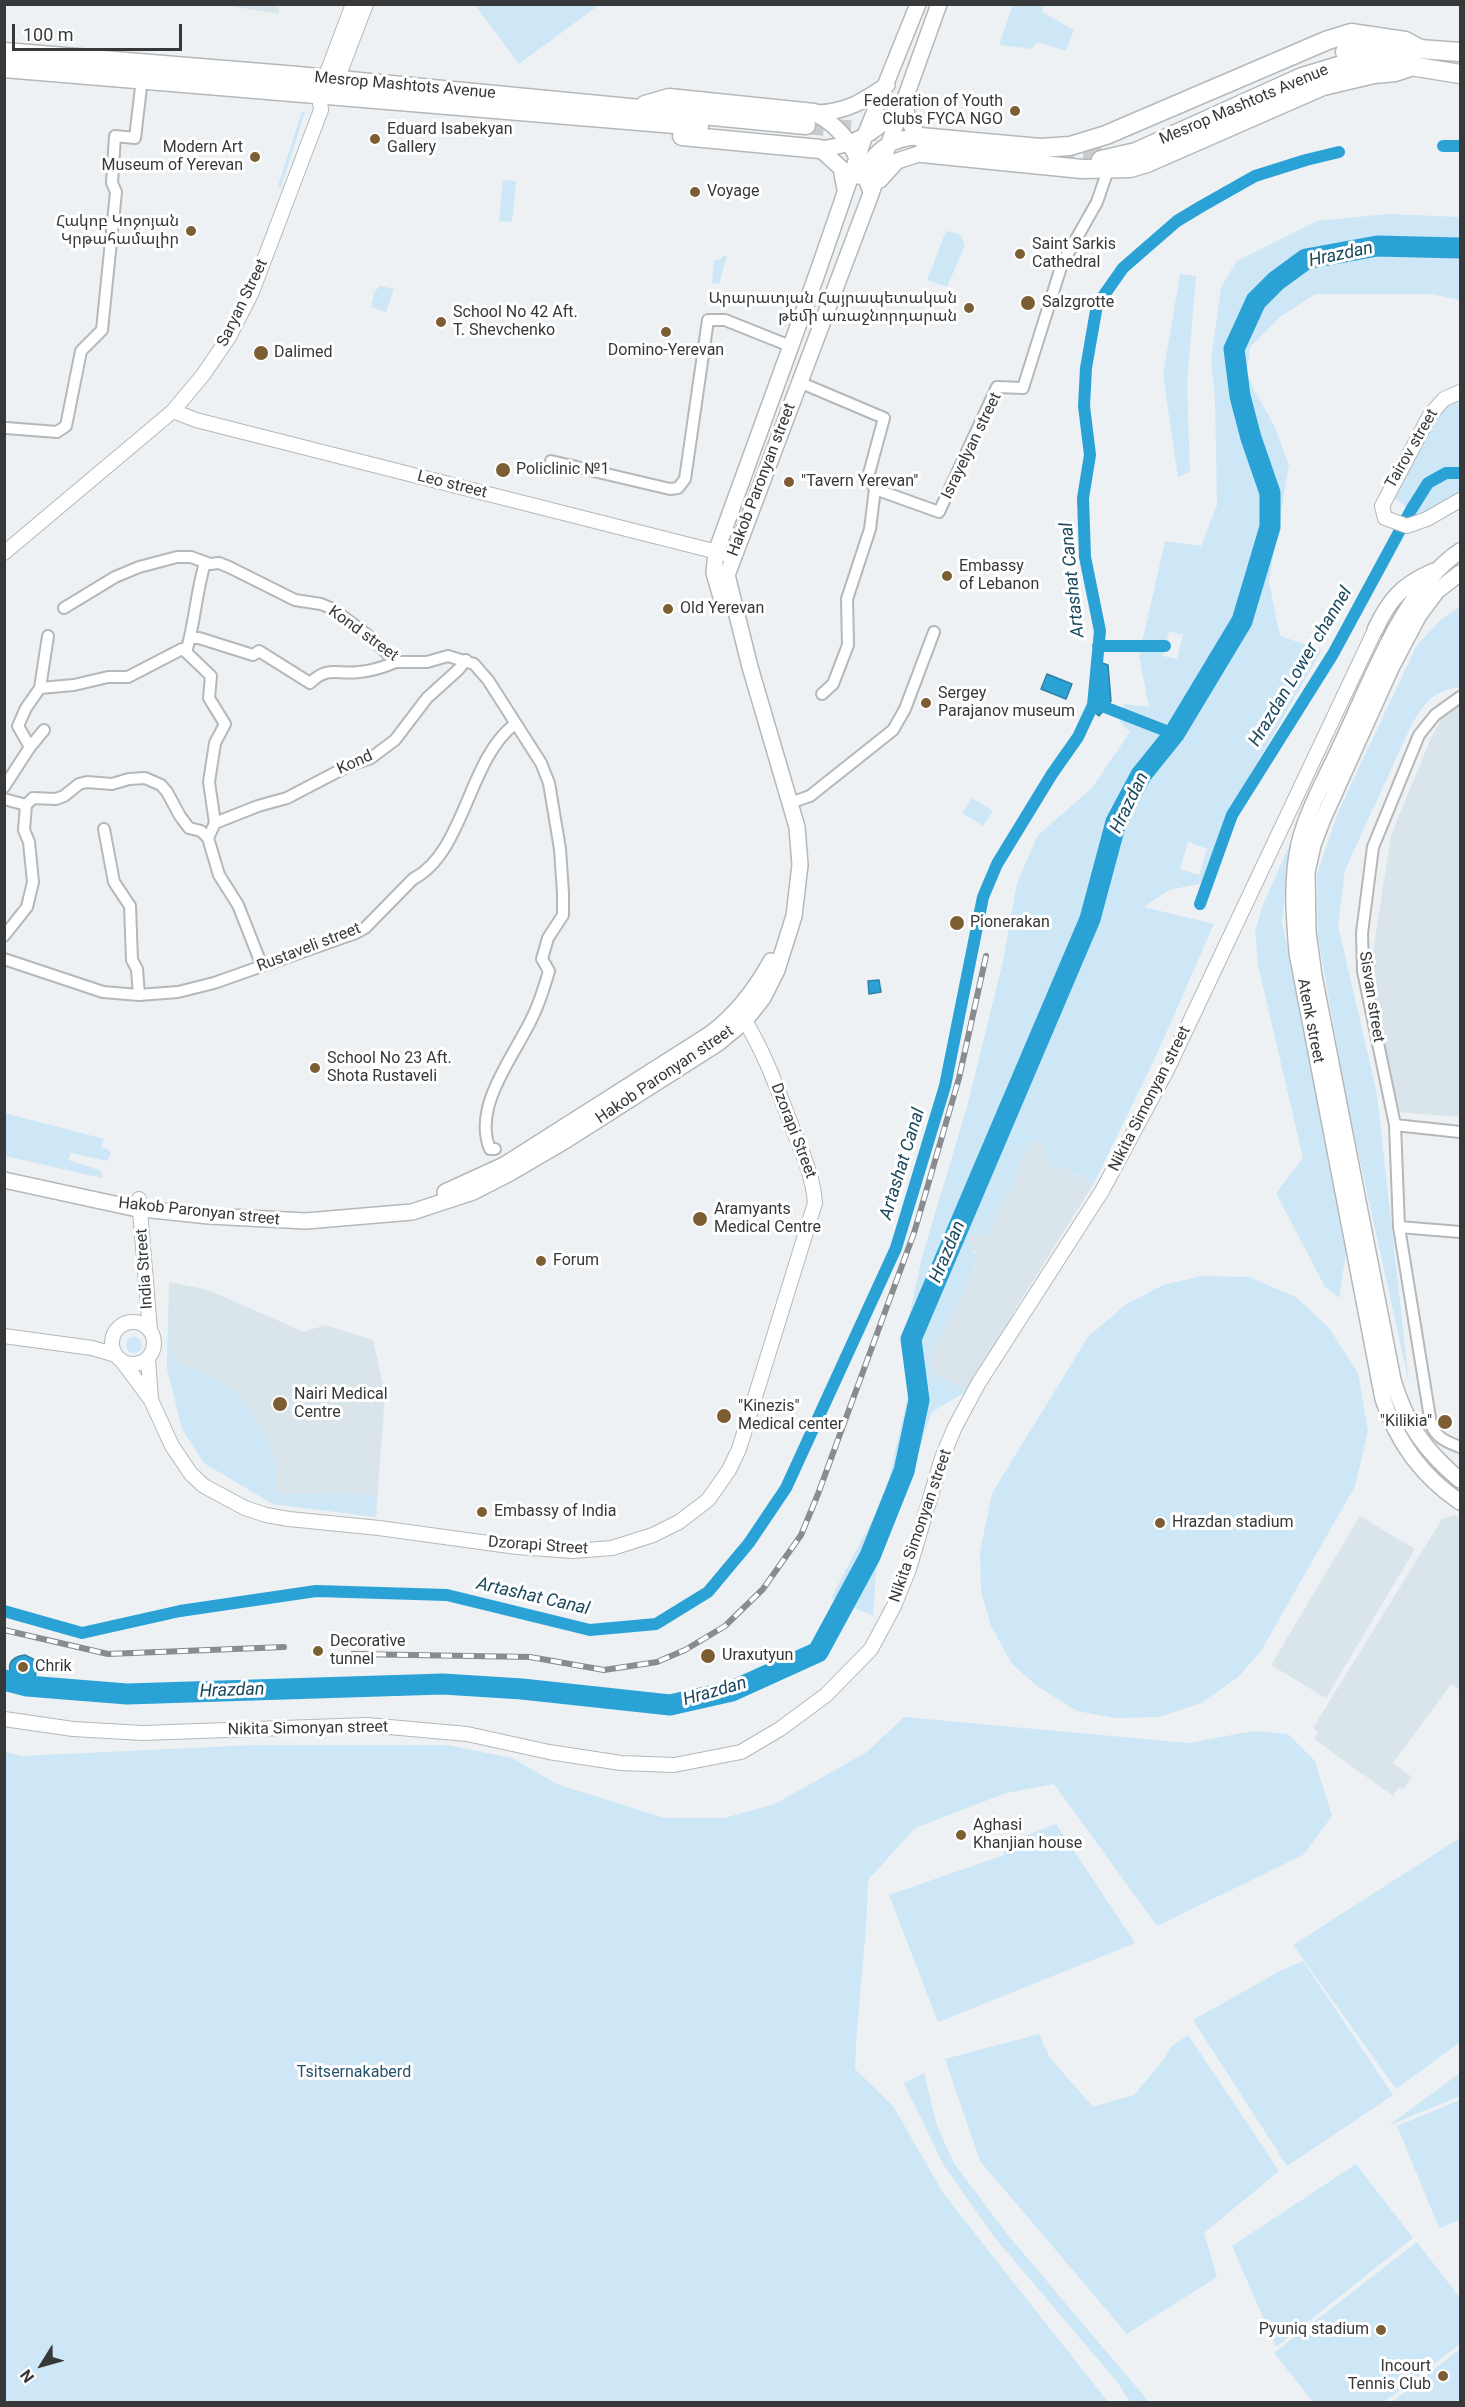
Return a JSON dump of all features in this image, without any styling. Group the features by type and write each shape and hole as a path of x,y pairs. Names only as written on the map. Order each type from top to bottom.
{"highway":[{"path":"921,145 1040,148 1070,146 1106,135 1328,40 1351,33 1405,41 1418,48"},
{"name":"Mesrop Mashtots Avenue","path":"1103,160 1147,135 1298,68 1331,56 1363,49 1418,48 1461,52"},
{"name":"Mesrop Mashtots Avenue","path":"4,52 607,119 808,124"},
{"name":"Mesrop Mashtots Avenue","path":"1103,160 1136,152 1302,77 1332,67 1365,61 1461,74"},
{"name":"Mesrop Mashtots Avenue","path":"4,68 142,80 328,87 635,108 808,124"},
{"path":"607,119 682,135 820,149"},
{"path":"921,145 1103,160"}],"main road":[{"name":"Hakob Paronyan street","path":"4,1170 136,1203 342,1213 384,1208 452,1190 504,1165 695,1045 719,1027 752,992 773,957 787,911 791,871 786,824 714,573 716,552 846,193 860,164 857,141 887,85 918,4"},
{"name":"Hakob Paronyan street","path":"4,1180 219,1217 306,1221 412,1212 434,1207 474,1192 568,1139 724,1039 746,1021 763,998 777,970 794,916 800,865 797,827 727,575 939,4"},
{"path":"808,124 864,101 887,85"},
{"path":"887,85 884,110 892,133"},
{"path":"903,101 910,126 921,145"},
{"path":"808,124 826,119 857,141"},
{"path":"892,133 875,153 860,164 871,192 897,161 921,145"},
{"path":"820,149 892,133 921,145"},
{"path":"820,149 841,168 846,193"},
{"name":"Atenk street","path":"1461,551 1437,570 1407,611 1391,640 1303,829 1294,872 1293,905 1297,953 1383,1399 1397,1435 1409,1452 1444,1490 1461,1502"},
{"path":"1375,630 1386,605 1400,591 1418,578 1437,570"},
{"name":"Atenk street","path":"1461,573 1437,591 1419,615 1392,666 1322,821 1310,858 1307,898 1314,976 1393,1380 1412,1428 1443,1466 1461,1480"},
{"path":"1375,630 1397,607 1403,606 1407,611"}],"street":[{"path":"328,87 353,4"},
{"path":"328,87 366,4"},
{"path":"6,428 57,432 66,426 81,351 102,330 116,192 112,183 115,136 135,138 142,80"},
{"name":"Saryan Street","path":"4,553 173,411 203,375 229,338 252,292 328,87"},
{"name":"Israyelyan street","path":"875,489 939,512 997,387 1023,388 1062,264 1097,202 1103,160"},
{"path":"551,461 670,489 678,488 686,479 708,320 725,320 790,346"},
{"path":"799,382 884,417 868,477 875,489 870,529 847,598 848,645 833,684 822,694"},
{"name":"Tairov street","path":"1461,392 1443,399 1430,415 1383,499 1382,506 1385,518 1407,526 1427,519 1461,500"},
{"name":"Leo street","path":"173,411 218,426 733,556"},
{"name":"Kond street","path":"64,608 102,584 139,567 191,556 205,563 219,562 295,600 321,604 333,609 369,636 396,662 427,662 448,656 459,661 466,660"},
{"path":"186,652 196,593 205,563"},
{"name":"Nikita Simonyan street","path":"4,1719 73,1729 143,1733 367,1725 467,1734 549,1752 621,1763 674,1765 741,1752 780,1729 826,1695 863,1660 885,1623 909,1569 942,1458 954,1429 978,1384 1092,1208 1157,1088 1375,630"},
{"path":"790,803 810,796 893,730 905,709 934,632"},
{"path":"30,747 18,726 26,708 40,688 48,636"},
{"path":"190,638 199,638 253,655 259,651 310,683 324,672 337,670 357,672 396,662"},
{"path":"40,688 74,686 108,677 128,677 157,663 172,652 182,649 186,652 211,676 209,698 225,724 215,743 209,782 215,824 208,838"},
{"path":"466,660 474,664 488,680 541,763 549,783 560,849 563,915 548,938 542,959 549,971 536,1009 514,1053 495,1083 484,1131 490,1149 495,1149"},
{"name":"Kond","path":"215,824 258,806 286,798 350,765 371,758 395,740 427,698 466,660"},
{"name":"Sisvan street","path":"1461,697 1435,715 1419,735 1373,847 1362,933 1363,970 1395,1125 1399,1227 1431,1424 1436,1435 1441,1439 1461,1447"},
{"name":"Rustaveli street","path":"4,959 104,992 140,994 178,992 214,983 365,928 435,859 469,801 484,762 504,732 514,724"},
{"path":"4,787 44,730"},
{"path":"4,936 27,907 33,882 29,842 24,830 26,805 33,798 56,799 64,796 79,784 87,782 112,784 129,778 145,778 161,785 189,828 201,831 208,838 219,875 238,905 262,966"},
{"path":"4,799 26,805"},
{"path":"104,829 114,882 130,906 132,960 137,969 140,994"},
{"name":"Dzorapi Street","path":"151,1400 181,1461 204,1486 226,1499 266,1515 517,1547 573,1551 612,1548 679,1522 708,1500 729,1470 739,1449 814,1203 813,1183 805,1161 760,1044 746,1021"},
{"path":"1395,1125 1461,1132"},
{"name":"India Street","path":"127,1323 141,1302 136,1203"},
{"name":"India Street","path":"136,1203 150,1330"},
{"path":"1399,1227 1461,1232"},
{"path":"127,1323 142,1324 150,1330 155,1345 148,1359 151,1400 119,1358 113,1339 117,1330 127,1323"},
{"path":"4,1336 92,1347 136,1364 148,1359"},
{"path":"92,1347 113,1339"}],"shaded area":[{"path":"217,4 264,4 279,7 279,14"},
{"path":"1457,702 1460,703 1460,1117 1397,1112 1369,978 1391,835 1431,738 1440,722"},
{"path":"1041,1139 1049,1162 1094,1183 967,1391 932,1374 929,1356 963,1296 978,1256 971,1248 969,1241 974,1235 988,1235 1004,1197 1015,1188 1015,1173 1031,1143"},
{"name":"Nairi Medical Centre","path":"169,1282 208,1290 304,1332 325,1325 373,1340 385,1394 376,1517 273,1504 204,1463 182,1429 167,1368"},
{"path":"1455,1515 1460,1518 1460,1690 1451,1684 1393,1763 1412,1777 1403,1789 1399,1787 1393,1796 1314,1739 1318,1732 1313,1728 1442,1519"},
{"path":"1360,1516 1415,1549 1326,1698 1271,1665"}],"green space":[{"path":"1013,4 1044,5 1042,12 1074,30 1066,51 1037,42 1032,49 999,45"},
{"path":"475,5 599,5 519,64"},
{"path":"302,111 305,112 281,187 278,186"},
{"path":"503,180 516,181 512,222 499,221"},
{"path":"1388,214 1460,217 1460,300 1431,294 1315,294 1280,317 1250,347 1247,371 1254,390 1274,425 1289,465 1269,582 1280,636 1322,650 1228,813 1203,883 1169,890 1144,907 1214,924 1156,1056 1094,1183 1063,1168 1055,1168 1049,1163 1041,1140 1031,1143 1015,1173 1015,1188 1004,1197 988,1235 974,1235 969,1241 974,1254 978,1255 963,1296 929,1356 933,1374 967,1391 932,1412 876,1572 873,1616 831,1598 885,1496 909,1391 906,1331 922,1257 967,1107 1003,961 1017,883 1038,835 1092,788 1130,732 1119,721 1124,704 1149,707 1139,656 1165,541 1201,546 1217,505 1215,400 1211,360 1221,287 1237,261 1317,221","holes":["1169,631 1183,635 1177,659 1163,656","1188,842 1207,849 1199,875 1180,869"]},
{"path":"946,231 960,234 965,245 947,287 927,280"},
{"path":"724,255 727,256 719,284 712,283 714,260 721,259"},
{"path":"1180,274 1196,276 1187,382 1190,472 1178,477 1163,375"},
{"path":"380,286 394,289 386,312 371,307 374,292"},
{"path":"1460,398 1460,493 1419,516 1394,498 1435,416"},
{"path":"1460,607 1460,687 1442,691 1430,699 1411,726 1345,870 1338,925 1377,1094 1409,1383 1346,1097 1318,937 1317,874 1339,810 1417,645 1440,620"},
{"path":"972,798 993,811 983,826 962,813"},
{"path":"1291,842 1282,921 1346,1253 1339,1298 1325,1287 1276,1193 1303,1158 1258,965 1255,931 1262,907"},
{"path":"5,1113 104,1139 101,1147 108,1149 111,1154 107,1161 71,1153 68,1160 100,1170 102,1178 5,1156"},
{"name":"Hrazdan stadium","path":"1202,1276 1249,1277 1296,1297 1329,1328 1358,1373 1368,1431 1355,1486 1261,1651 1237,1678 1201,1703 1159,1717 1115,1718 1077,1711 1037,1686 1012,1664 991,1626 981,1591 980,1552 992,1493 1088,1337 1125,1305 1163,1285"},
{"path":"169,1301 173,1361 215,1378 244,1402 263,1431 270,1447 276,1479 275,1494 349,1493 377,1497 376,1517 273,1504 204,1463 182,1429 167,1368"},
{"path":"134,1337 142,1345 134,1353 126,1345"},
{"name":"Tsitsernakaberd","path":"904,1717 1188,1743 1254,1731 1288,1734 1315,1761 1332,1816 1303,1855 1157,1926 1054,1784 1006,1793 915,1828 868,1880 855,2069 893,2106 943,2193 1108,2402 5,2402 5,1752 22,1756 255,1745 447,1745 512,1758 557,1784 664,1818 724,1818 775,1804 867,1752"},
{"path":"1056,1824 1135,1943 938,2022 889,1895 1004,1855 1004,1844"},
{"path":"1460,1838 1460,2042 1396,2089 1293,1945"},
{"path":"1303,1961 1393,2095 1287,2166 1193,2020 1282,1970"},
{"path":"1039,2034 1050,2058 1093,2107 1134,2095 1172,2046 1188,2035 1279,2171 1204,2233 1217,2277 1127,2334 980,2161 945,2059"},
{"path":"924,2073 937,2126 954,2163 1007,2234 1149,2402 1130,2402 1118,2383 995,2238 943,2164 904,2083"},
{"path":"1460,2073 1460,2096 1388,2126"},
{"path":"1460,2100 1460,2220 1439,2228 1397,2126"},
{"path":"1356,2164 1413,2238 1276,2347 1232,2246"},
{"name":"Pyuniq stadium","path":"1417,2242 1460,2298 1460,2344 1384,2402 1313,2402 1274,2353"},
{"name":"Incourt Tennis Club","path":"1460,2349 1460,2402 1392,2402"}],"water":[{"path":"1102,663 1108,665 1111,701 1099,716 1094,712"},
{"path":"1047,674 1072,684 1066,699 1041,689"},
{"path":"879,980 881,992 869,994 868,981"},
{"name":"Chrik","path":"25,1655 35,1660 37,1669 34,1681 14,1679 11,1674 10,1663"}],"waterway":[{"name":"Artashat Canal","path":"1443,146 1460,146"},
{"name":"Artashat Canal","path":"4,1611 82,1633 180,1611 316,1591 447,1595 590,1630 656,1624 708,1592 749,1543 786,1488 896,1248 945,1086 983,897 997,864 1052,774 1078,737 1093,705 1100,631 1085,557 1083,498 1090,455 1084,406 1086,368 1097,305 1123,268 1177,221 1255,176 1339,152"},
{"name":"Hrazdan","path":"4,1680 27,1686 127,1694 443,1684 522,1689 670,1705 732,1691 818,1652 870,1556 904,1471 919,1400 911,1339 1090,919 1116,822 1141,775 1174,734 1242,621 1270,527 1270,493 1251,438 1240,396 1234,349 1256,301 1276,281 1306,259 1377,246 1460,248"},
{"name":"Hrazdan Lower channel","path":"1200,904 1232,815 1333,654 1411,510 1428,483 1446,473 1460,473"},
{"path":"1098,646 1165,646"},
{"path":"1103,695 1102,706 1174,734"}],"tunnel":[{"path":"806,125 909,135"},
{"path":"1056,152 1102,151"}],"railway":[{"path":"353,1654 530,1657 604,1670 657,1662 685,1650 725,1626 763,1589 801,1535 914,1233 959,1078 986,956"},
{"path":"4,1630 108,1654 284,1647"}],"place":[{"name":"Federation of Youth Clubs FYCA NGO","path":"1015,111"},
{"name":"Eduard Isabekyan Gallery","path":"375,139"},
{"name":"Modern Art Museum of Yerevan","path":"255,157"},
{"name":"Voyage","path":"695,192"},
{"name":"Հակոբ Կոջոյան Կրթահամալիր","path":"191,231"},
{"name":"Saint Sarkis Cathedral","path":"1020,254"},
{"name":"Salzgrotte","path":"1028,303"},
{"name":"Արարատյան Հայրապետական թեմի առաջնորդարան","path":"969,308"},
{"name":"School No 42 Aft. T. Shevchenko","path":"441,322"},
{"name":"Domino-Yerevan","path":"666,332"},
{"name":"Dalimed","path":"261,353"},
{"name":"Policlinic №1","path":"503,470"},
{"name":"\"Tavern Yerevan\"","path":"789,482"},
{"name":"Embassy of Lebanon","path":"947,576"},
{"name":"Old Yerevan","path":"668,609"},
{"name":"Sergey Parajanov museum","path":"926,703"},
{"name":"Pionerakan","path":"957,923"},
{"name":"School No 23 Aft. Shota Rustaveli","path":"315,1068"},
{"name":"Aramyants Medical Centre","path":"700,1219"},
{"name":"Forum","path":"541,1261"},
{"name":"Nairi Medical Centre","path":"280,1404"},
{"name":"\"Kinezis\" Medical center","path":"724,1416"},
{"name":"\"Kilikia\"","path":"1445,1422"},
{"name":"Embassy of India","path":"482,1512"},
{"name":"Hrazdan stadium","path":"1160,1523"},
{"name":"Decorative tunnel","path":"318,1651"},
{"name":"Uraxutyun","path":"708,1656"},
{"name":"Chrik","path":"23,1667"},
{"name":"Aghasi Khanjian house","path":"961,1835"},
{"name":"Pyuniq stadium","path":"1381,2330"},
{"name":"Incourt Tennis Club","path":"1443,2376"}]}
